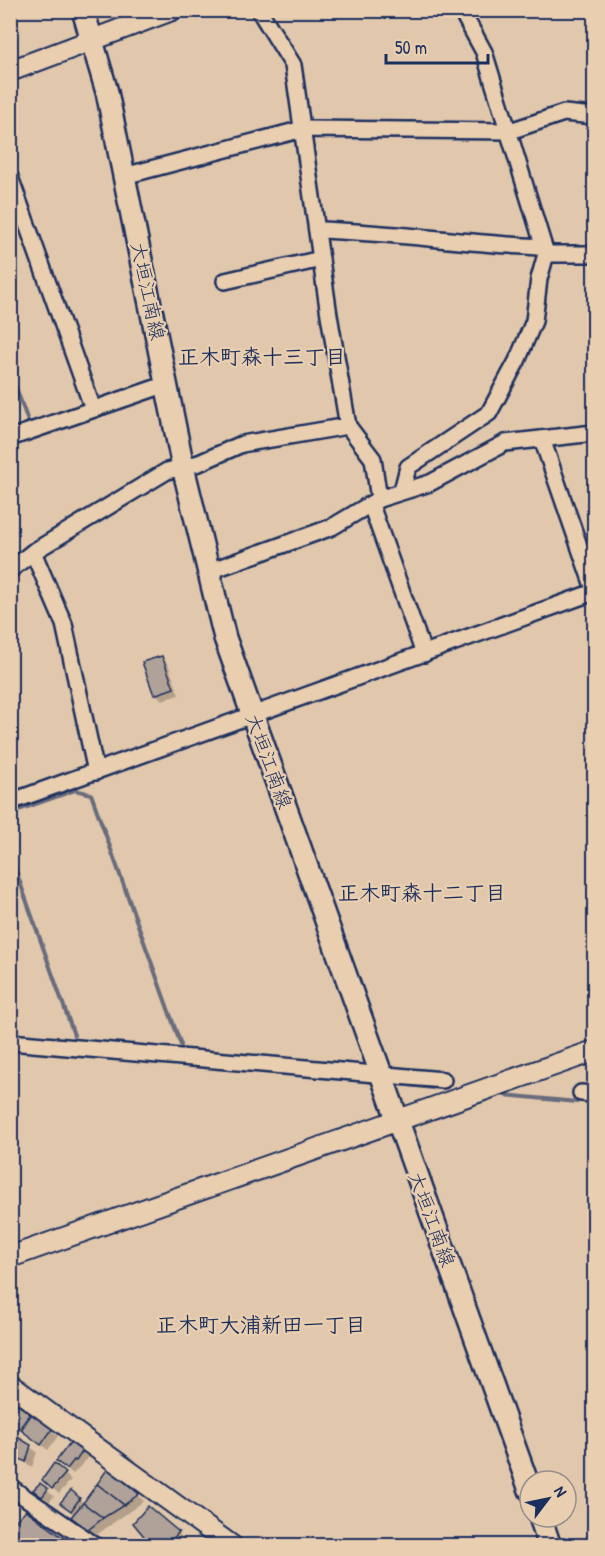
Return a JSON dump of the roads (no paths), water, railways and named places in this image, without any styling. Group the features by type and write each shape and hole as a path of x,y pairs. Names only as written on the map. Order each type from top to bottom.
{"main road":[{"name":"大垣江南線","path":"83,10 93,40 124,176 183,467 225,638 522,1469"},
{"path":"544,1529 550,1545"}],"street":[{"path":"10,71 172,10"},
{"path":"259,10 293,65 316,230 348,426 373,459 375,502 424,654"},
{"path":"402,491 408,467 489,413 517,361 534,321 545,250 484,52 461,10"},
{"path":"124,176 303,129 510,131 564,113 594,116"},
{"path":"10,177 93,409"},
{"path":"316,230 369,232 478,245 594,254"},
{"path":"225,281 321,259"},
{"path":"10,438 167,384"},
{"path":"10,570 33,552 167,471 242,444 348,426"},
{"path":"207,572 332,527 375,502 430,483 505,443 594,433"},
{"path":"10,802 253,717 594,591 542,439"},
{"path":"33,552 64,624 96,772"},
{"path":"10,1042 443,1080"},
{"path":"10,1257 594,1051"},
{"path":"10,1384 232,1545"},
{"path":"10,1487 96,1545"}],"waterway":[{"path":"10,371 29,424 27,425"},
{"path":"10,813 75,790 91,794 181,1045"},
{"path":"10,854 74,1035"},
{"path":"409,1085 432,1088"},
{"path":"504,1095 577,1102"},
{"path":"64,1533 81,1546"}],"district":[{"name":"正木町森十三丁目","path":"262,357"},
{"name":"正木町森十二丁目","path":"422,893"},
{"name":"正木町大浦新田一丁目","path":"261,1325"}]}
